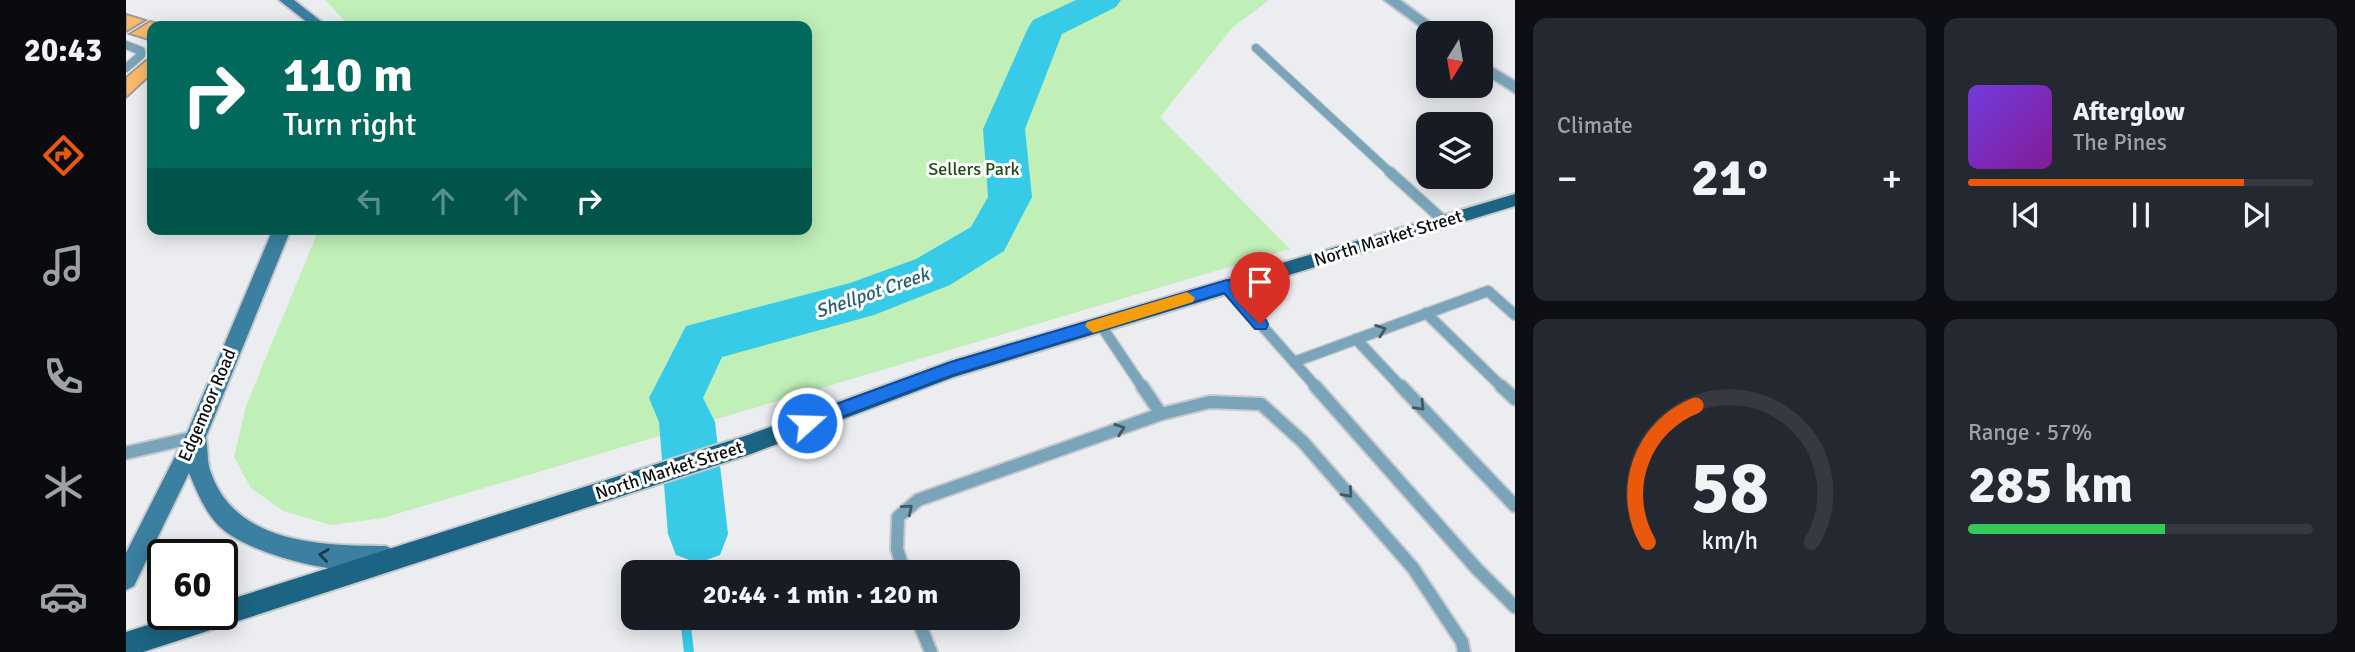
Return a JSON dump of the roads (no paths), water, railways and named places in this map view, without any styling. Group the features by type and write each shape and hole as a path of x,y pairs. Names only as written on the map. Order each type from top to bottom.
{"main road":[{"path":"286,0 313,21"},
{"name":"North Market Street","path":"238,608 748,445 951,369 1515,200"},
{"name":"Edgemoor Road","path":"126,578 196,437 280,235"},
{"path":"196,437 198,469 209,497 232,524 267,544 296,551 338,558 392,558"},
{"name":"North Market Street","path":"126,645 172,630"}],"street":[{"path":"1391,0 1421,21"},
{"path":"1493,73 1515,88"}],"lane":[{"path":"126,45 141,51 141,55 126,68"},
{"path":"1256,48 1444,221"},
{"path":"1227,286 1477,569 1515,607"},
{"path":"1294,362 1488,291 1515,316"},
{"path":"1426,313 1515,399"},
{"path":"1100,324 1161,414"},
{"path":"1356,339 1515,506"},
{"path":"900,560 897,549 898,517 918,500 1161,414 1210,402 1261,404 1303,442 1413,568 1462,642 1464,652"},
{"path":"126,453 196,437"},
{"path":"922,630 931,652"}],"waterway":[{"name":"Shellpot Creek","path":"698,534 687,422 676,398 704,341 856,301 933,272 988,239 1010,197 1004,129 1046,28 1104,0"},
{"name":"Shellpot Creek","path":"693,560 698,534"},
{"name":"Shellpot Creek","path":"686,630 689,652"}],"park label":[{"name":"Sellers Park","path":"974,169"}]}
